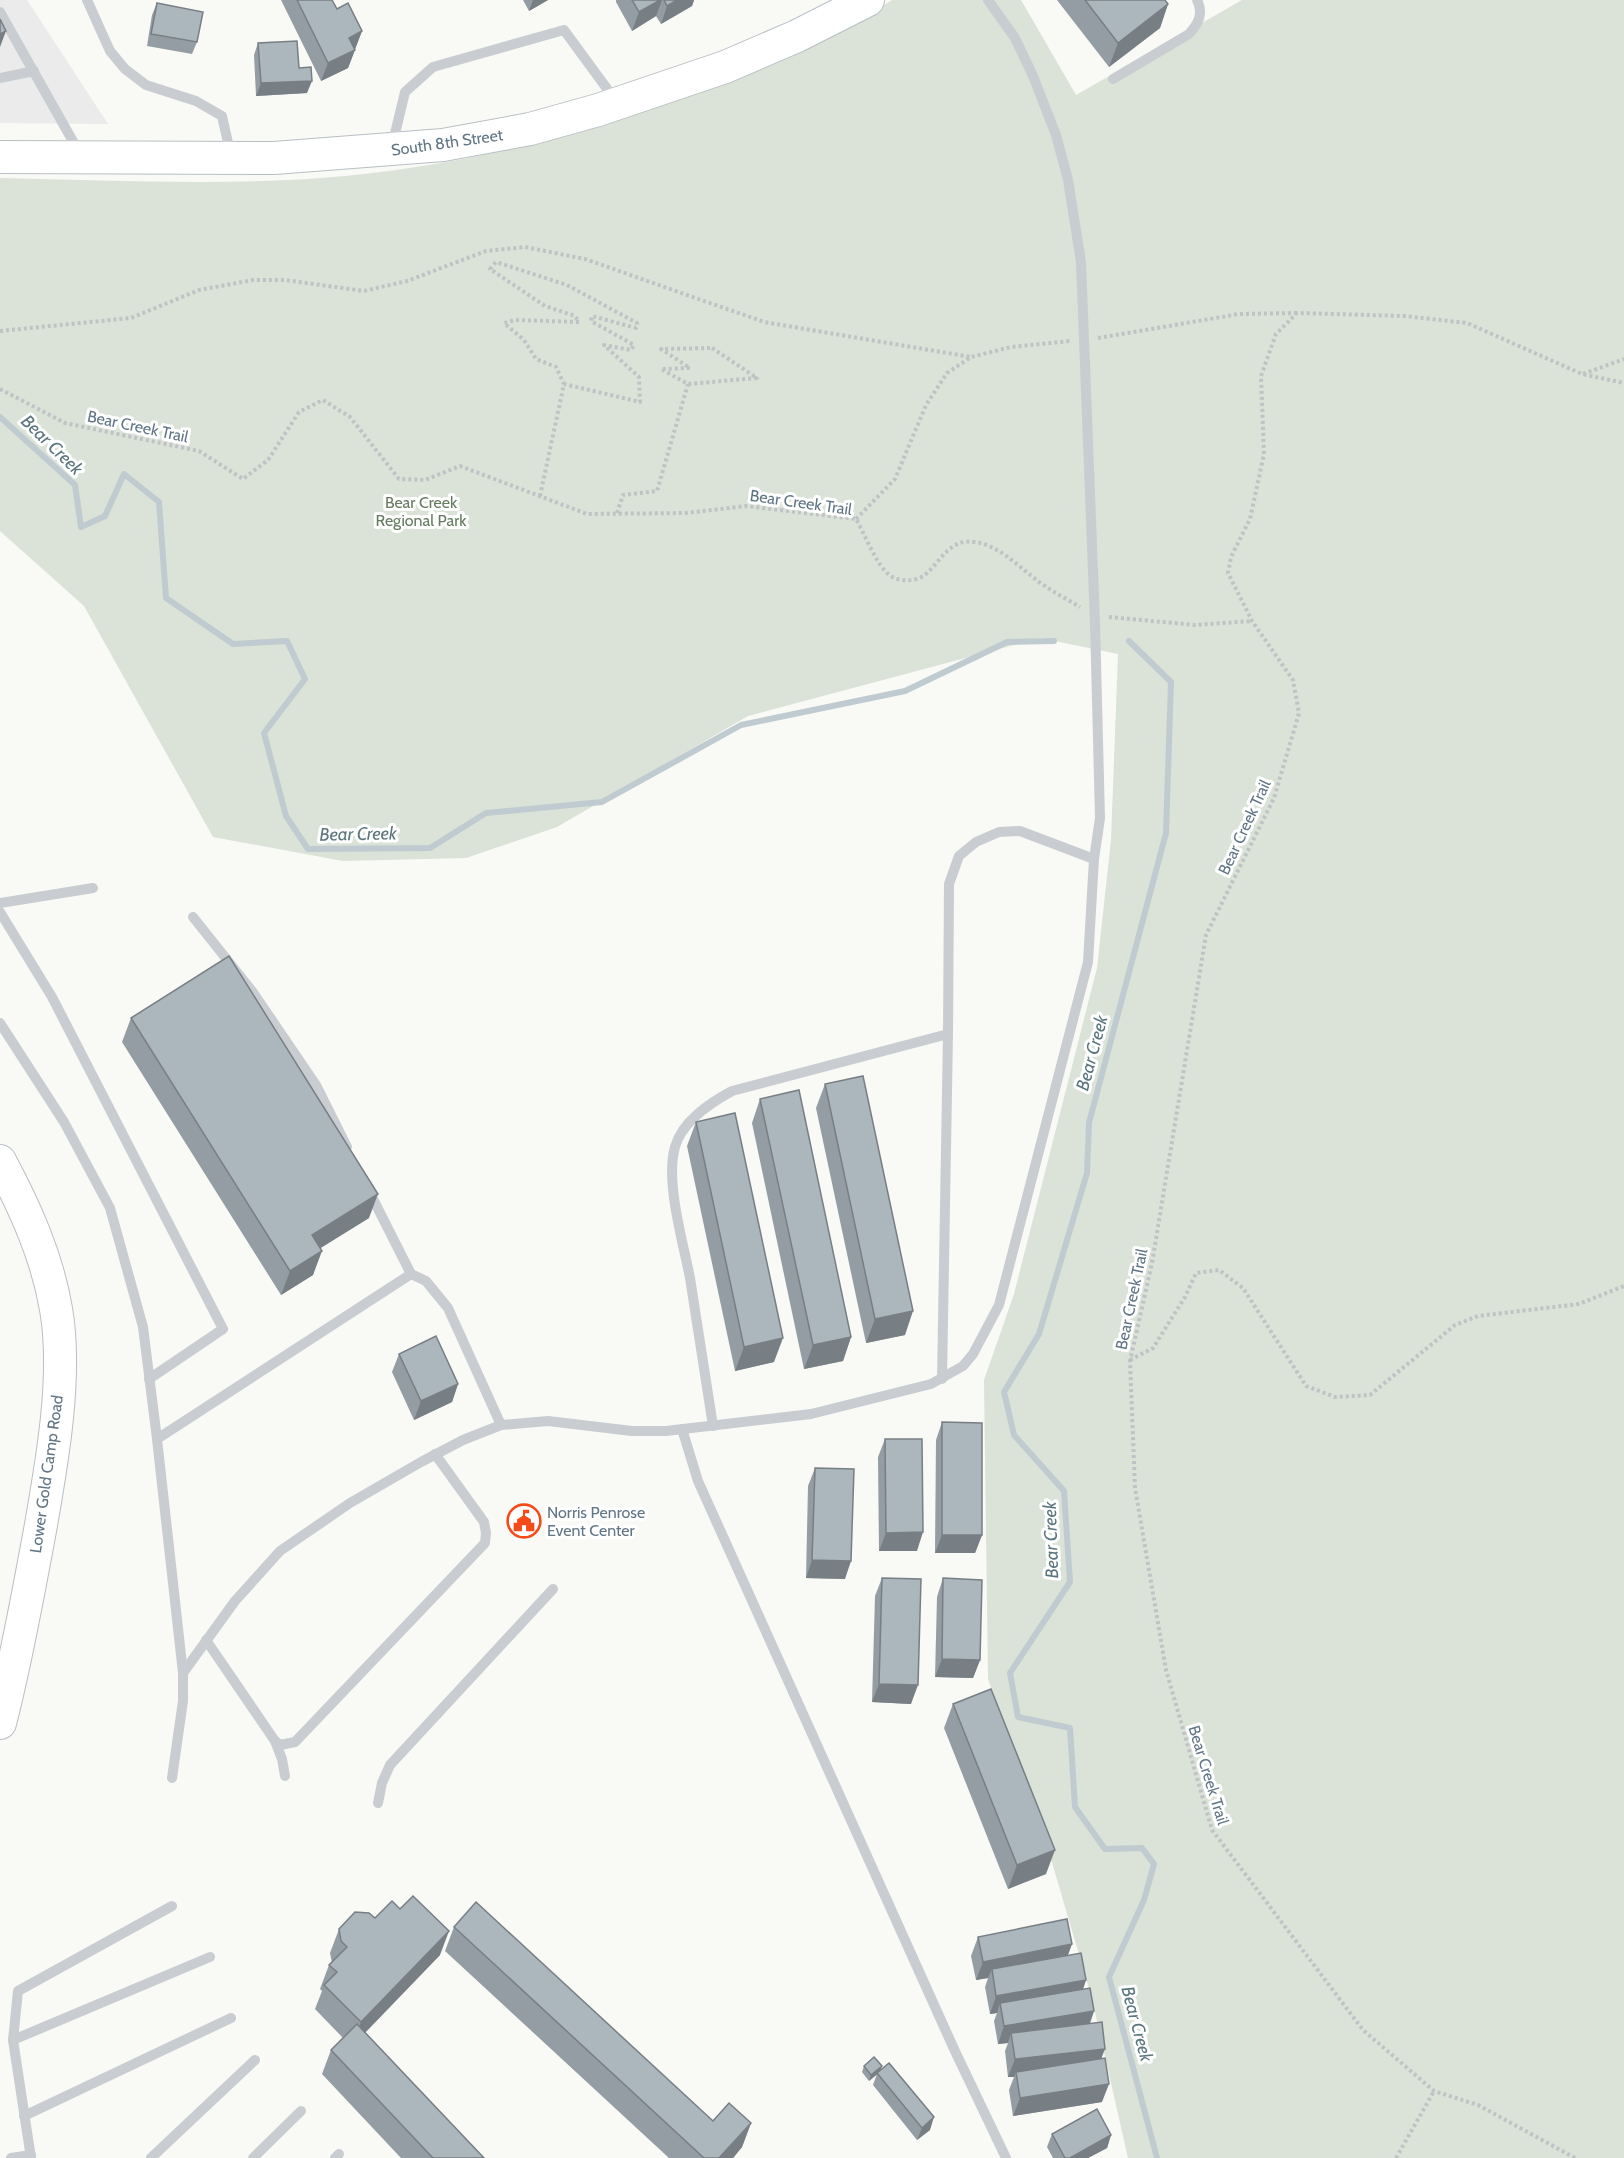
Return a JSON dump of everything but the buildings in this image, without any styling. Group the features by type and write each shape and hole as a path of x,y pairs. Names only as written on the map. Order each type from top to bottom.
{"main road":[{"name":"South 8th Street","path":"0,157 231,159 305,156 443,145 530,129 618,104 725,67 797,36 868,0"},
{"name":"Lower Gold Camp Road","path":"0,1161 34,1232 48,1274 56,1311 59,1347 59,1385 50,1475 26,1606 0,1723"}],"lane":[{"path":"87,0 110,51 125,69 146,85 196,101 222,116 231,159"},
{"path":"183,1673 235,1600 280,1551 350,1503 463,1440 501,1425 548,1421 632,1431 682,1429 812,1414 931,1384 963,1366 973,1354 999,1305 1088,962 1094,859 1100,818 1085,340 1077,232 1068,180 1056,135 1015,38 988,0"},
{"path":"1113,80 1188,34 1198,24 1201,15 1197,0"},
{"path":"0,12 82,158"},
{"path":"391,150 405,92 433,67 564,30 618,104"},
{"path":"0,78 34,71"},
{"path":"942,1378 949,884 959,856 976,842 999,832 1020,831 1094,859"},
{"path":"0,903 93,888"},
{"path":"0,912 52,997 223,1329 149,1379"},
{"path":"193,917 252,991 316,1085 353,1158"},
{"path":"0,1023 64,1122 110,1208 143,1327 183,1673 183,1701 172,1778"},
{"path":"713,1426 690,1278 672,1184 675,1147 685,1127 712,1101 732,1091 948,1034"},
{"path":"363,1179 411,1274 426,1281 448,1308 501,1425"},
{"path":"157,1439 411,1274"},
{"path":"682,1429 707,1503 954,2049 1006,2158"},
{"path":"275,1741 280,1745 295,1742 484,1543 486,1533 484,1522 435,1454"},
{"path":"378,1803 382,1783 390,1765 554,1589"},
{"path":"206,1640 275,1741 285,1776"},
{"path":"11,2158 31,2156 13,2040 18,1991 172,1906"},
{"path":"13,2040 210,1957"},
{"path":"24,2116 231,2018"},
{"path":"151,2158 255,2060"},
{"path":"253,2158 301,2111"}],"path":[{"path":"0,331 131,318 199,290 253,280 285,280 364,291 407,281 486,251 525,247 585,259 764,322 971,357"},
{"path":"540,496 564,384 556,367 536,359 524,340 504,323 515,320 579,322 575,316 545,306 490,269 496,262 567,285 637,323 636,328 592,316 591,321 634,345 631,350 604,345 639,377 640,402 564,384"},
{"path":"1252,621 1228,573 1231,557 1250,519 1264,454 1261,376 1276,334 1297,313"},
{"path":"856,519 895,479 926,405 947,373 971,357 1011,347 1085,340 1239,314 1404,316 1467,323 1582,374 1624,383"},
{"path":"712,348 757,378 745,379 688,384 662,369 690,368 661,349 712,348"},
{"path":"1582,374 1624,359"},
{"path":"617,513 623,495 657,491 688,384"},
{"name":"Bear Creek Trail","path":"0,389 66,423 199,451 243,479 268,460 299,412 322,400 350,417 399,479 424,480 460,466 587,514 686,513 746,506 856,519 885,571 894,579 903,581 925,575 947,550 962,541 976,542 996,549 1047,588 1095,615 1195,625 1252,621 1293,680 1299,713 1274,798 1206,935 1152,1263 1130,1361 1135,1488 1166,1670 1212,1830 1363,2030 1434,2091 1478,2105 1575,2158"},
{"path":"1130,1361 1153,1348 1185,1297 1196,1273 1219,1270 1243,1288 1306,1386 1335,1397 1370,1395 1455,1325 1478,1316 1579,1305 1624,1286"},
{"path":"1396,2158 1434,2091"}],"shaded area":[{"path":"0,0 27,0 108,124 0,123"}],"green space":[{"name":"Bear Creek Regional Park","path":"892,0 1021,0 1076,95 1242,0 1624,0 1624,2158 1128,2158 1092,1999 1046,1842 988,1679 984,1380 1014,1294 1097,968 1111,840 1118,654 1040,638 748,716 557,827 466,858 343,861 213,837 84,606 0,531 0,178 241,182 373,173 476,156 577,132 677,100 811,45"}],"waterway":[{"name":"Bear Creek","path":"0,417 75,485 81,527 105,516 124,474 159,502 166,598 233,644 287,641 305,679 264,733 286,816 308,849 430,848 486,813 602,802 741,725 905,691 1007,642 1054,641"},
{"name":"Bear Creek","path":"1129,641 1171,682 1166,833 1089,1123 1087,1173 1039,1334 1004,1392 1014,1435 1064,1491 1070,1582 1010,1673 1018,1717 1070,1728 1075,1807 1105,1849 1142,1848 1154,1864 1144,1900 1109,1977 1157,2158"}],"place":[{"name":"Norris Penrose Event Center","path":"524,1521"}]}
